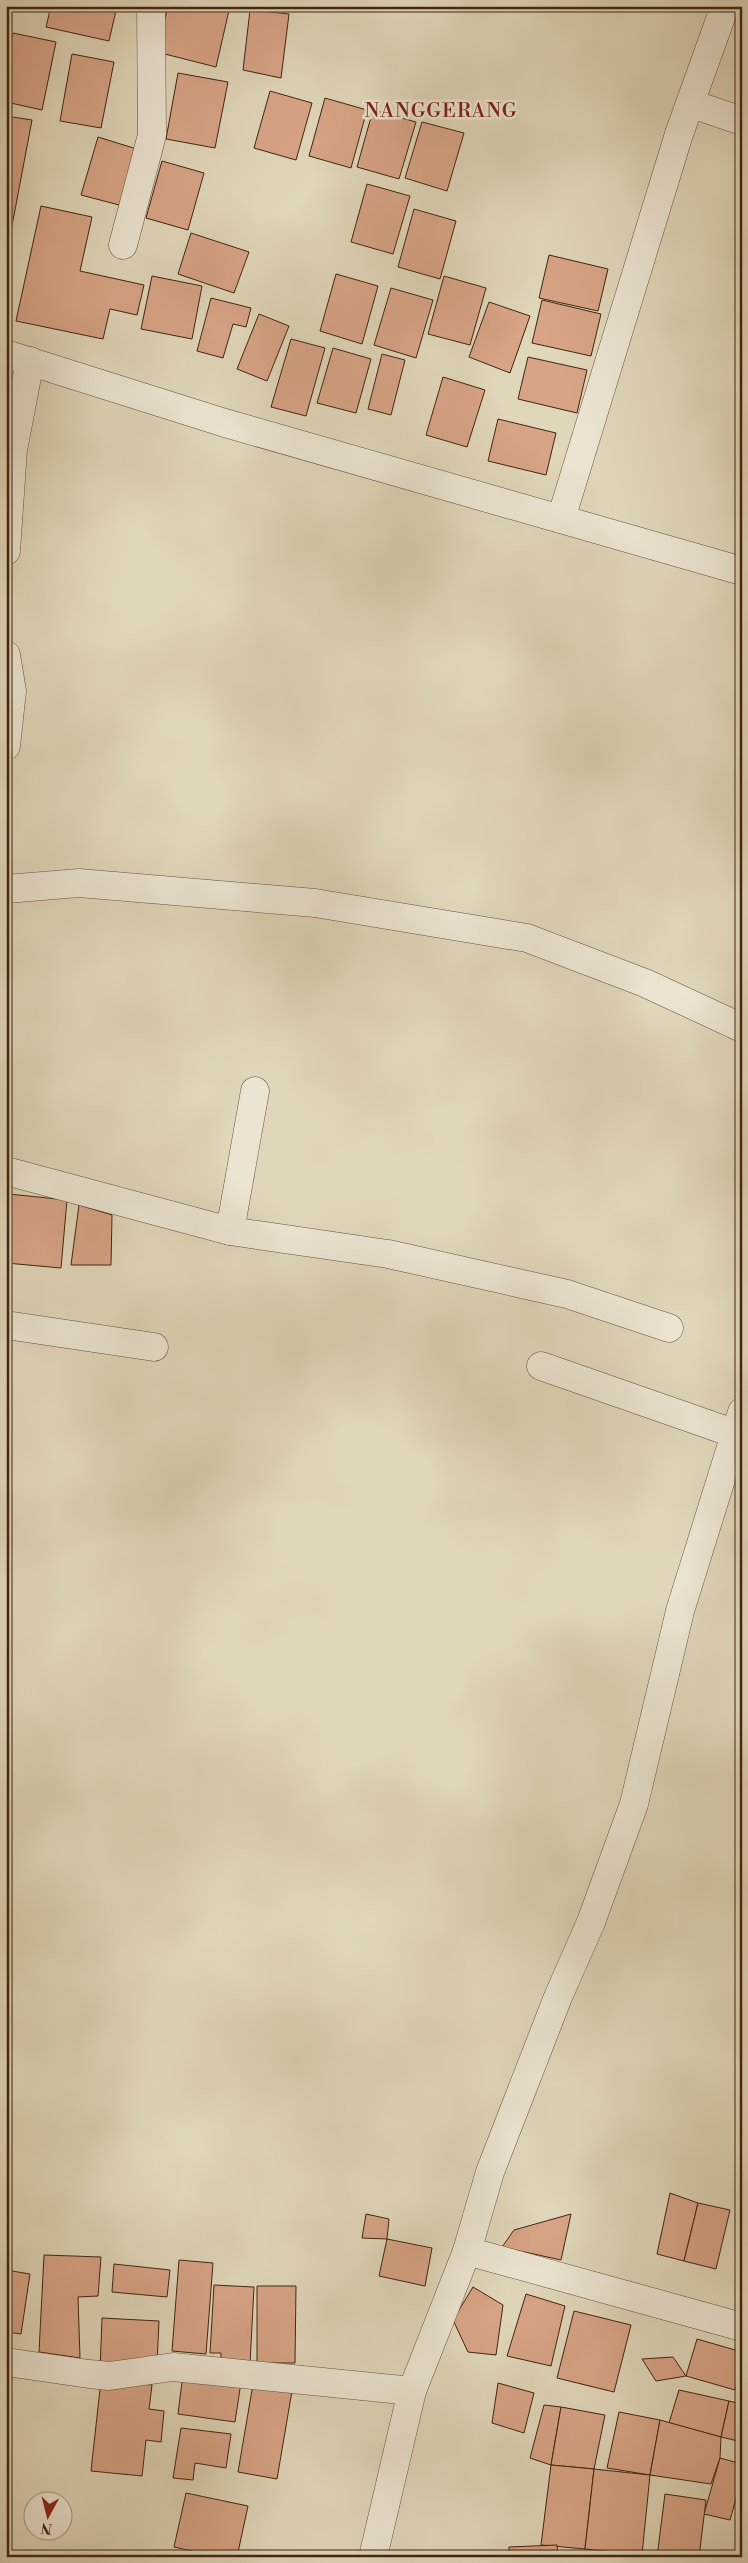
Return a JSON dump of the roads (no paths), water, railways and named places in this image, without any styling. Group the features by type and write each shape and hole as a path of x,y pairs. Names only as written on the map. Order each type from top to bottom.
{"street":[{"path":"123,244 152,135 151,6"},
{"path":"561,519 679,134 692,104 724,6"},
{"path":"692,104 742,121"},
{"path":"6,551 18,357 225,423 742,571"},
{"path":"6,654 12,691 6,746"},
{"path":"6,889 79,883 316,903 527,938 646,983 742,1028"},
{"path":"230,1231 255,1091"},
{"path":"6,1171 230,1231 388,1254 567,1294 668,1328"},
{"path":"6,1325 154,1347"},
{"path":"373,2557 412,2391 467,2251 490,2172 558,1997 591,1922 634,1804 680,1611 739,1423 541,1366"},
{"path":"467,2251 742,2327"},
{"path":"6,2362 109,2376 173,2367 412,2391"}],"district":[{"name":"NANGGERANG","path":"441,111"}]}
